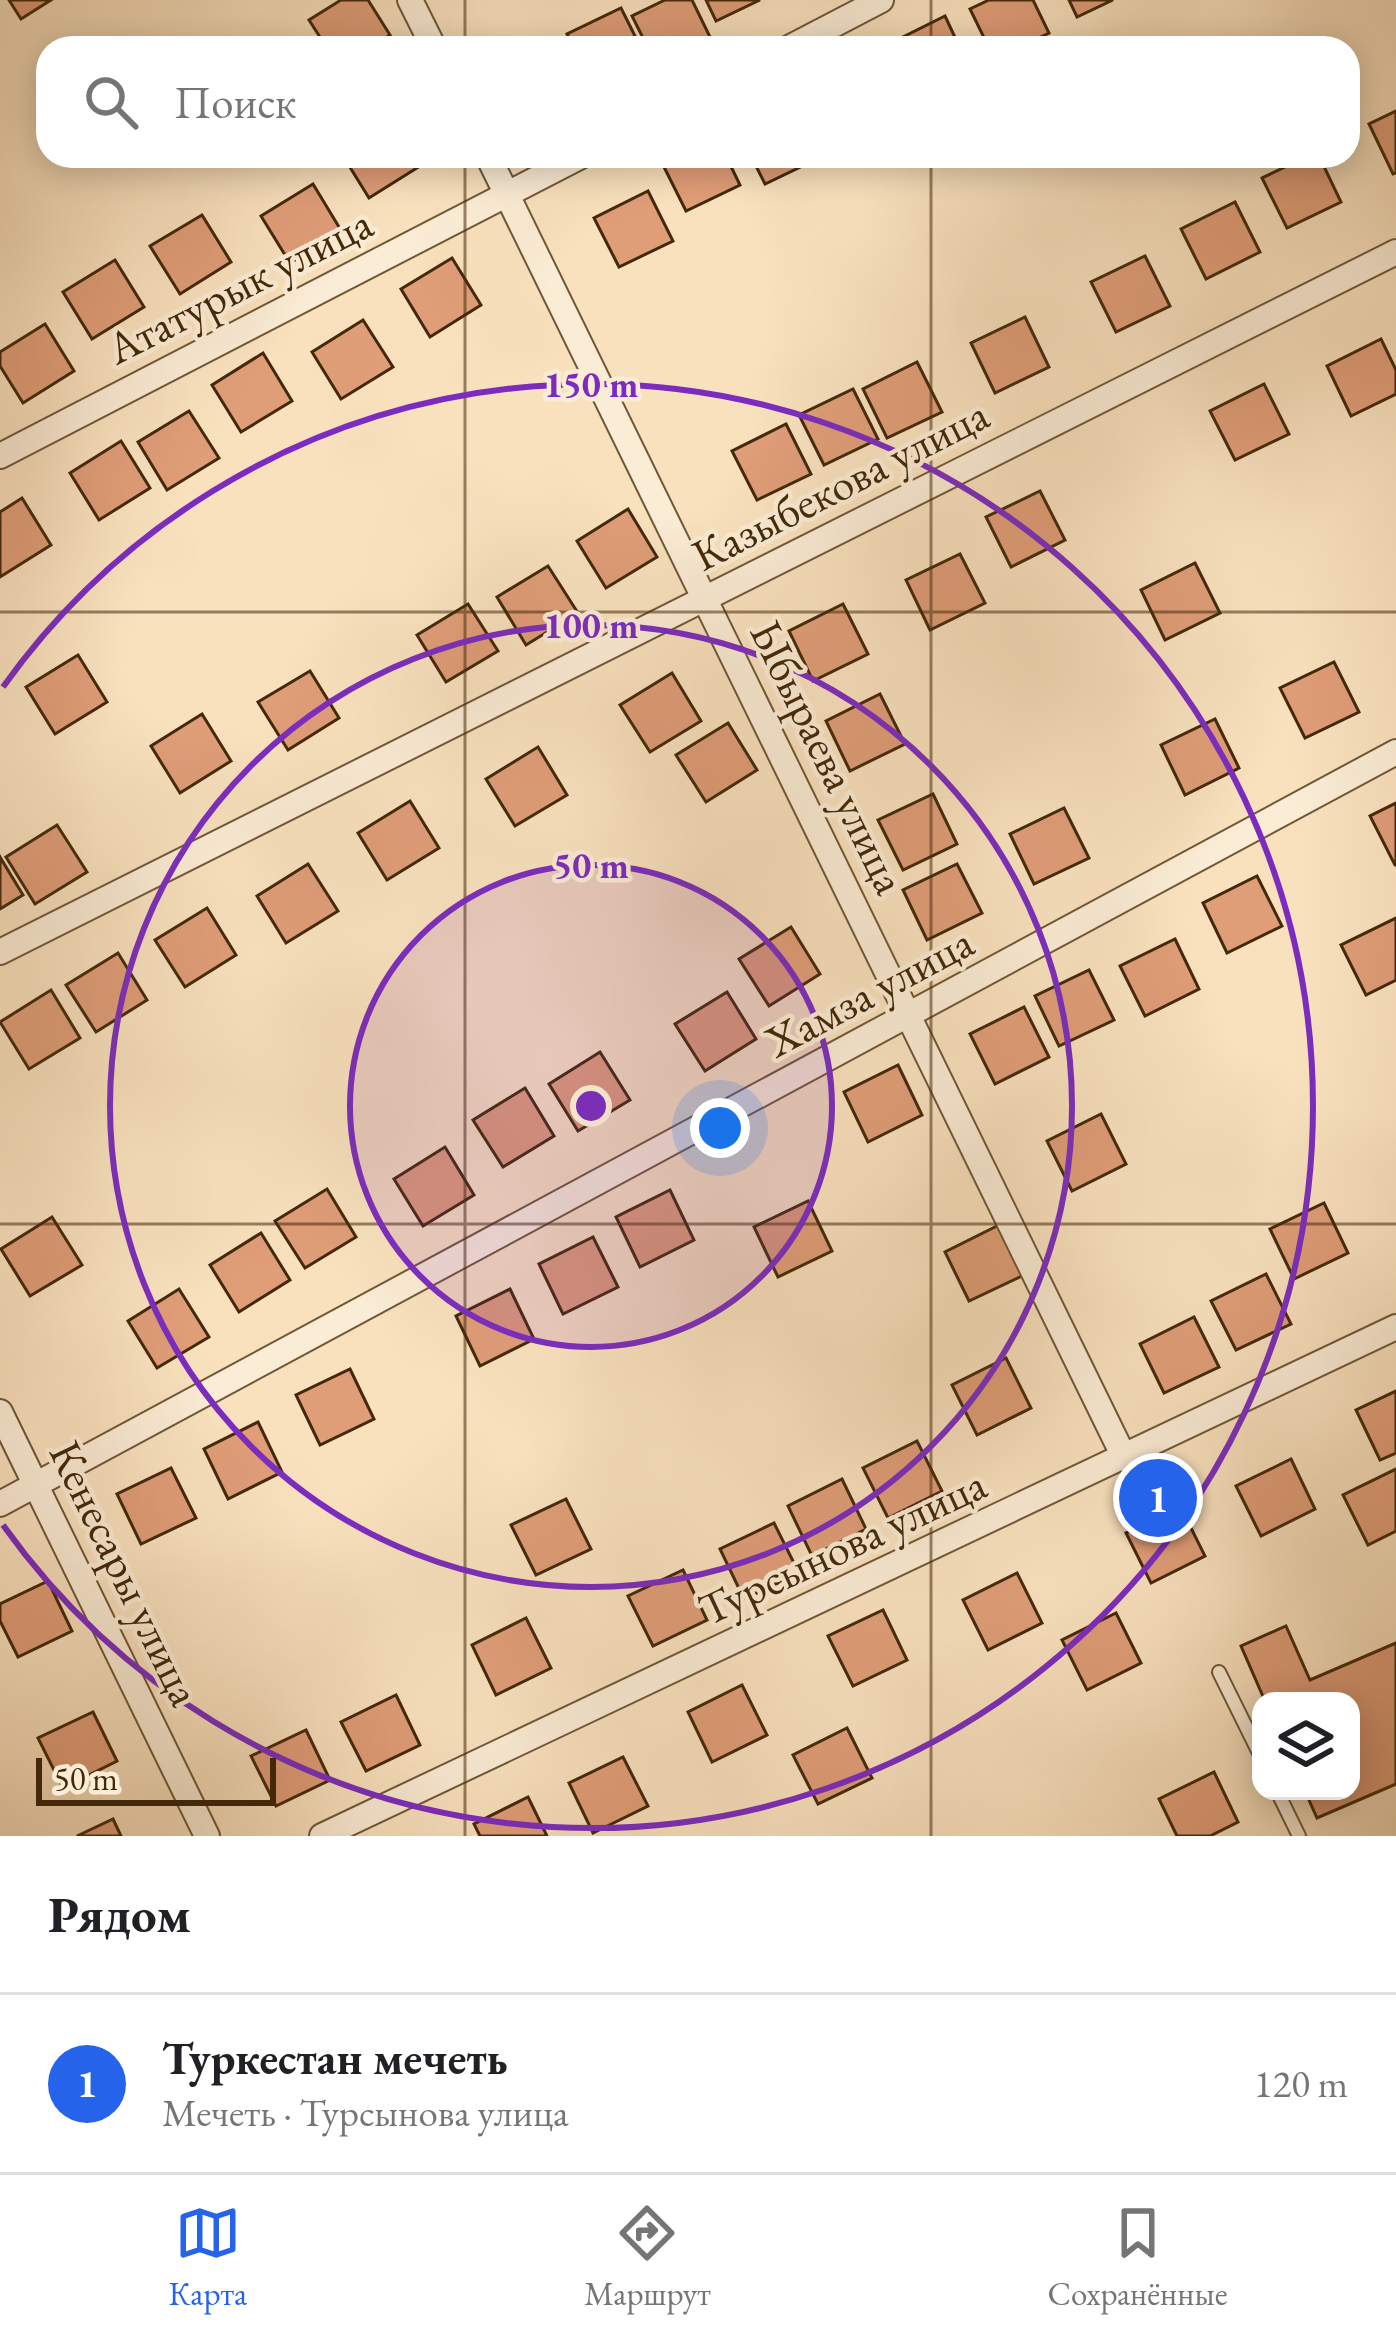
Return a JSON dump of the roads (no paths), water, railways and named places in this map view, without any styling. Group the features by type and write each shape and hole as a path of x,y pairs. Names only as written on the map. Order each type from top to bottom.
{"street":[{"path":"410,0 428,36"},
{"path":"812,36 881,0"},
{"name":"Ыбыраева улица","path":"494,168 1125,1459"},
{"name":"Ататурык улица","path":"0,456 557,168"},
{"name":"Казыбекова улица","path":"0,952 1396,252"},
{"name":"Хамза улица","path":"0,1504 1396,752"},
{"name":"Турсынова улица","path":"322,1836 1396,1327"},
{"name":"Кенесары улица","path":"0,1412 207,1836"}],"lane":[{"path":"1220,1672 1252,1738"},
{"path":"1282,1800 1300,1836"}],"place":[{"name":"Туркестан мечеть","path":"1158,1498"}]}
